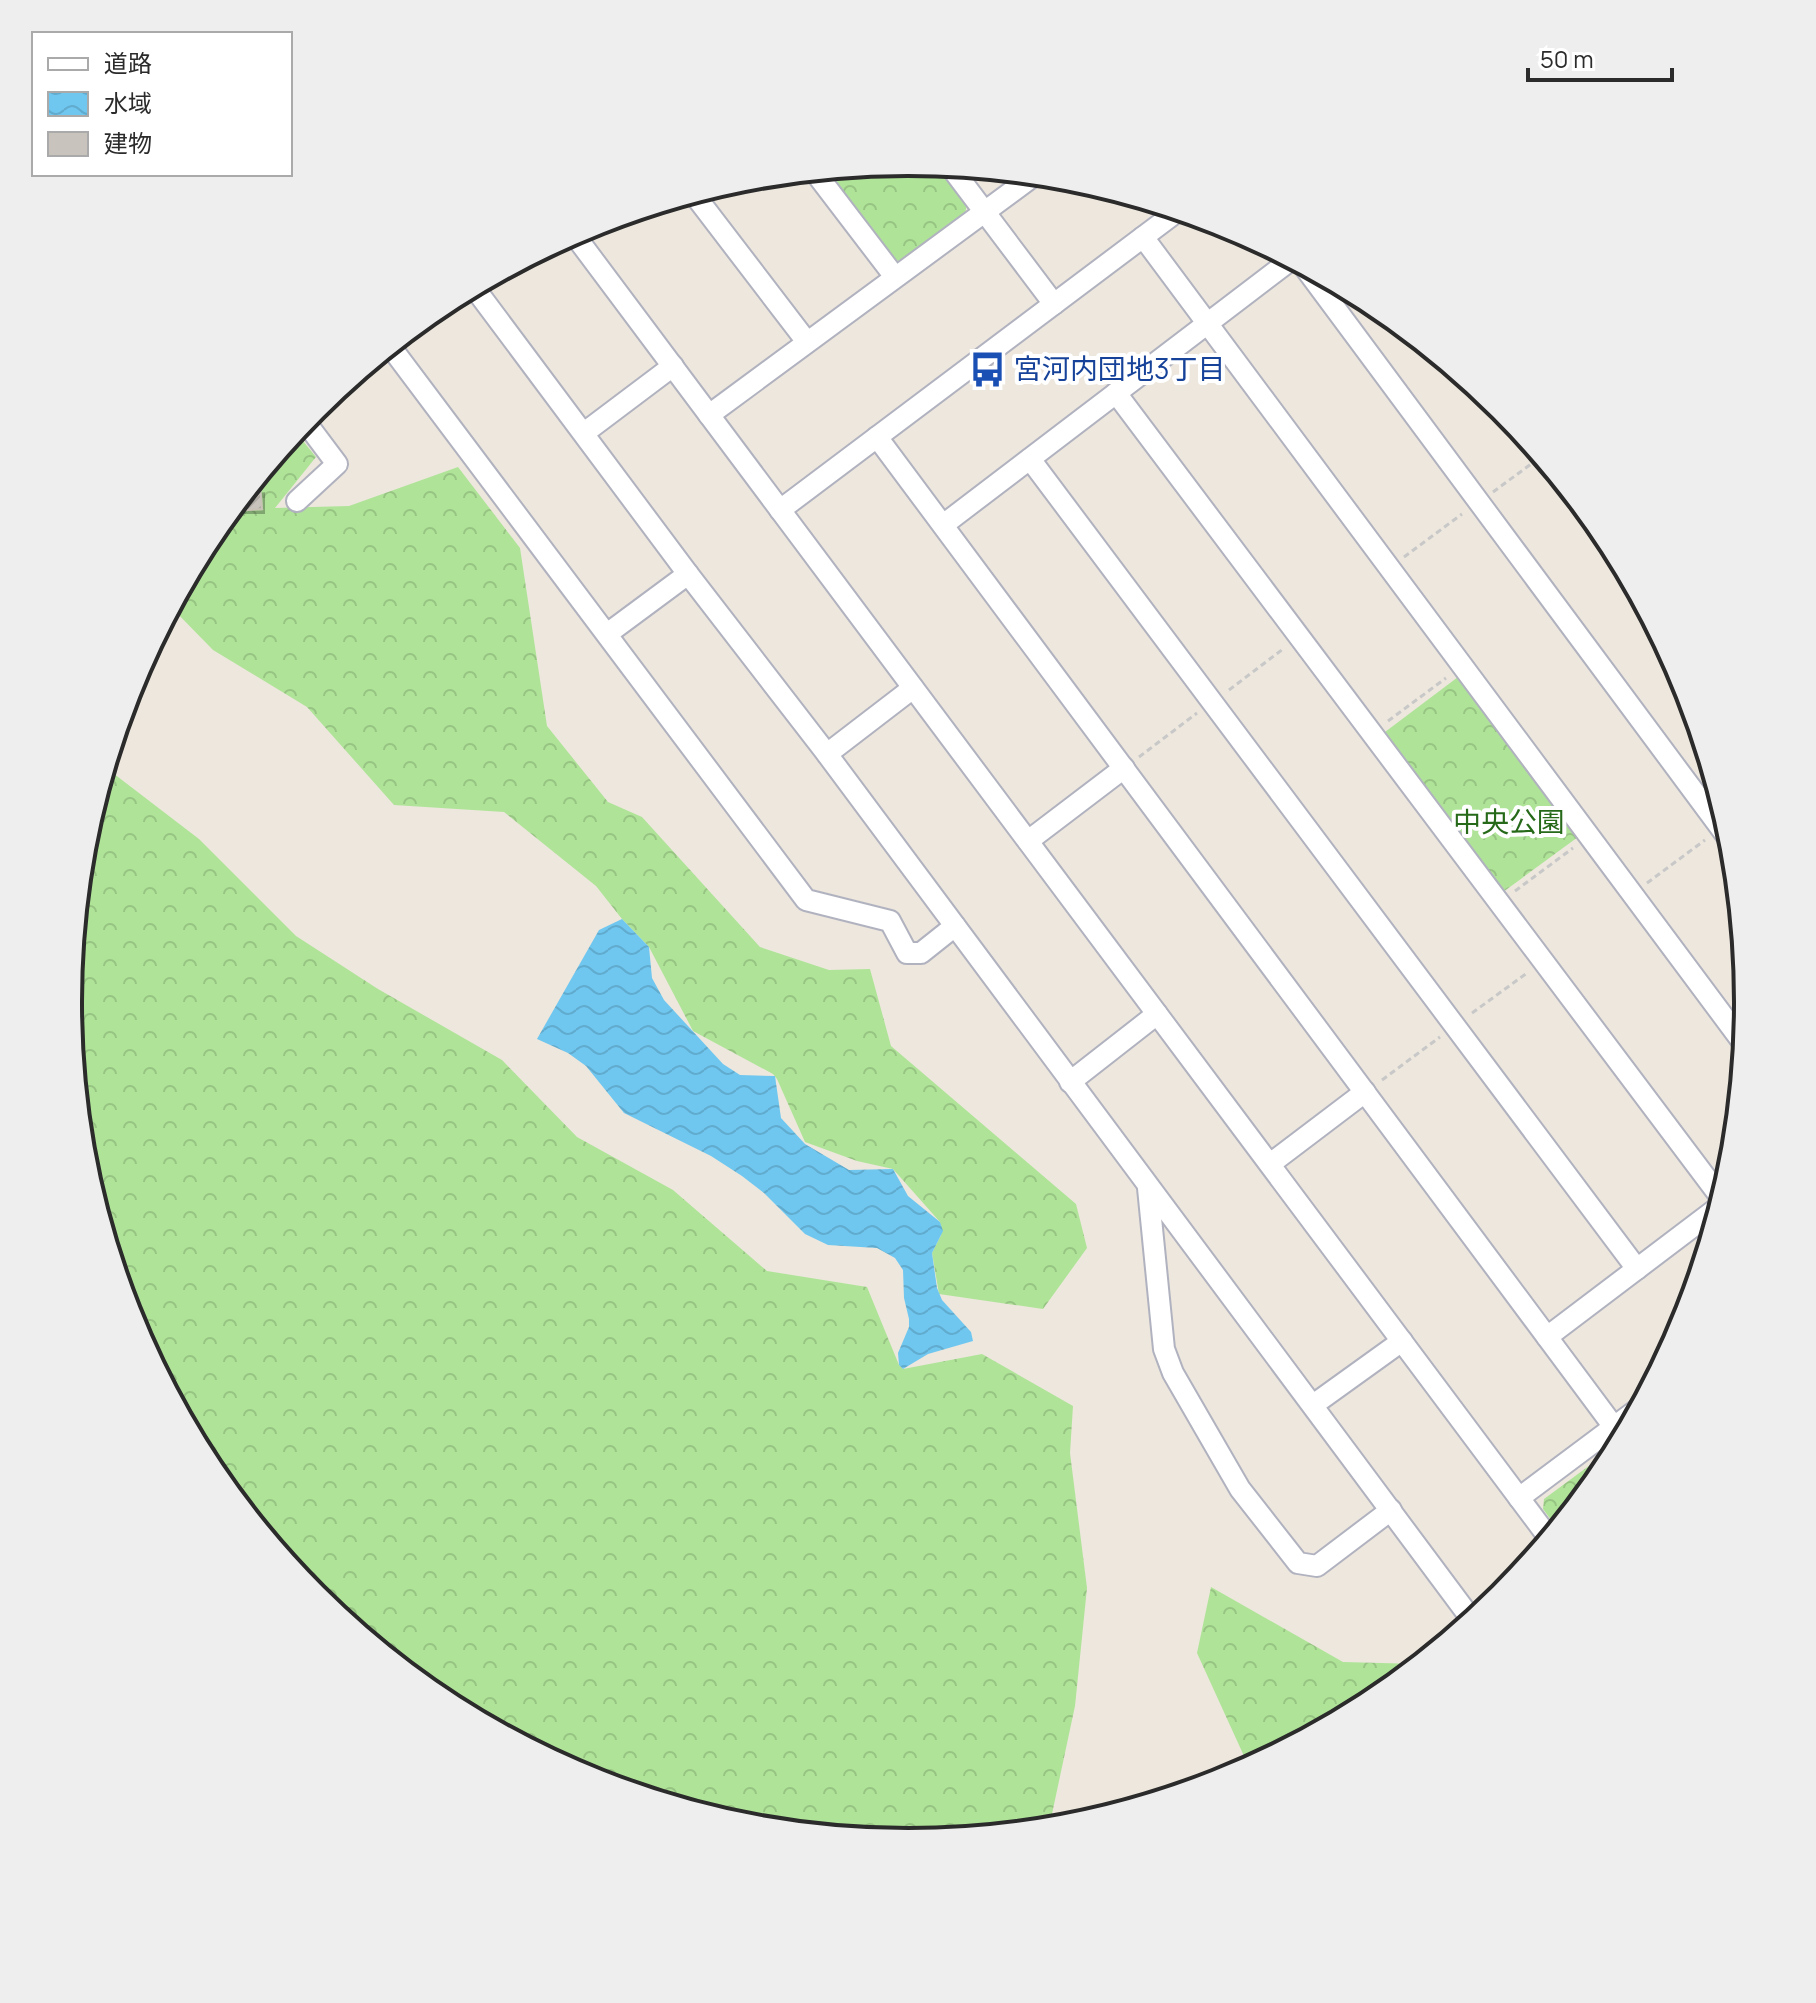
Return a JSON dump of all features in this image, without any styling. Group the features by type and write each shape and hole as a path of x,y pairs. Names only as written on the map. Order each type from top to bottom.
{"street":[{"path":"958,177 1054,304"},
{"path":"821,181 895,277"},
{"path":"709,415 1022,184"},
{"path":"700,202 807,342"},
{"path":"780,510 1169,218"},
{"path":"1143,237 1733,1029"},
{"path":"581,243 1542,1529"},
{"path":"943,525 1283,266"},
{"path":"1317,284 1713,817"},
{"path":"480,295 827,754 1465,1611"},
{"path":"396,354 806,900 890,921 907,953 921,953 955,926"},
{"path":"584,433 673,366"},
{"path":"1116,393 1713,1186"},
{"path":"297,501 337,464 312,430"},
{"path":"877,437 1614,1427"},
{"path":"1030,459 1637,1269"},
{"path":"607,634 688,574"},
{"path":"827,754 913,688"},
{"path":"1028,841 1124,768"},
{"path":"1070,1082 1157,1014"},
{"path":"1270,1164 1365,1092"},
{"path":"1148,1188 1164,1349 1173,1373 1240,1489 1298,1563 1317,1566 1391,1510"},
{"path":"1547,1337 1705,1217"},
{"path":"1313,1405 1402,1341"},
{"path":"1519,1498 1617,1425"}],"path":[{"path":"1487,496 1533,462"},
{"path":"1390,568 1469,510"},
{"path":"1372,733 1462,666"},
{"path":"1632,894 1711,835"},
{"path":"1499,903 1589,836"}],"green space":[{"path":"947,177 967,204 964,219 904,262 890,259 832,179"},
{"path":"302,440 316,457 275,508 349,506 458,467 520,548 547,726 608,802 642,817 760,947 829,970 870,969 891,1046 1076,1204 1087,1248 1043,1309 939,1294 932,1253 941,1235 940,1222 893,1169 857,1161 805,1142 773,1074 693,1031 649,947 596,886 504,812 394,805 307,707 213,650 179,615 221,543"},
{"name":"中央公園","path":"1458,677 1578,837 1503,892 1385,732"},
{"path":"114,774 199,839 296,936 378,989 502,1060 577,1137 673,1190 767,1271 867,1287 903,1369 982,1354 1073,1406 1070,1453 1087,1588 1075,1706 1052,1815 962,1826 908,1828 854,1826 747,1812 642,1784 592,1765 495,1717 405,1657 324,1586 253,1504 193,1414 145,1318 110,1215 89,1109 82,1002 89,894"},
{"path":"1593,1463 1551,1519 1543,1509 1544,1499"},
{"path":"1211,1587 1343,1662 1402,1664 1321,1717 1244,1756 1197,1653"}],"water":[{"path":"622,919 649,947 652,978 664,1000 723,1064 740,1075 775,1076 781,1118 805,1144 849,1170 893,1169 908,1196 940,1222 943,1231 932,1253 937,1288 942,1300 971,1332 973,1341 928,1354 903,1369 899,1365 898,1353 909,1327 909,1319 904,1298 903,1270 895,1258 877,1248 828,1245 805,1234 742,1176 711,1156 624,1113 586,1066 568,1053 537,1039 599,930"}],"building":[{"path":"260,490 262,509 245,510"}],"place":[{"name":"宮河内団地3丁目","path":"988,369"}]}
